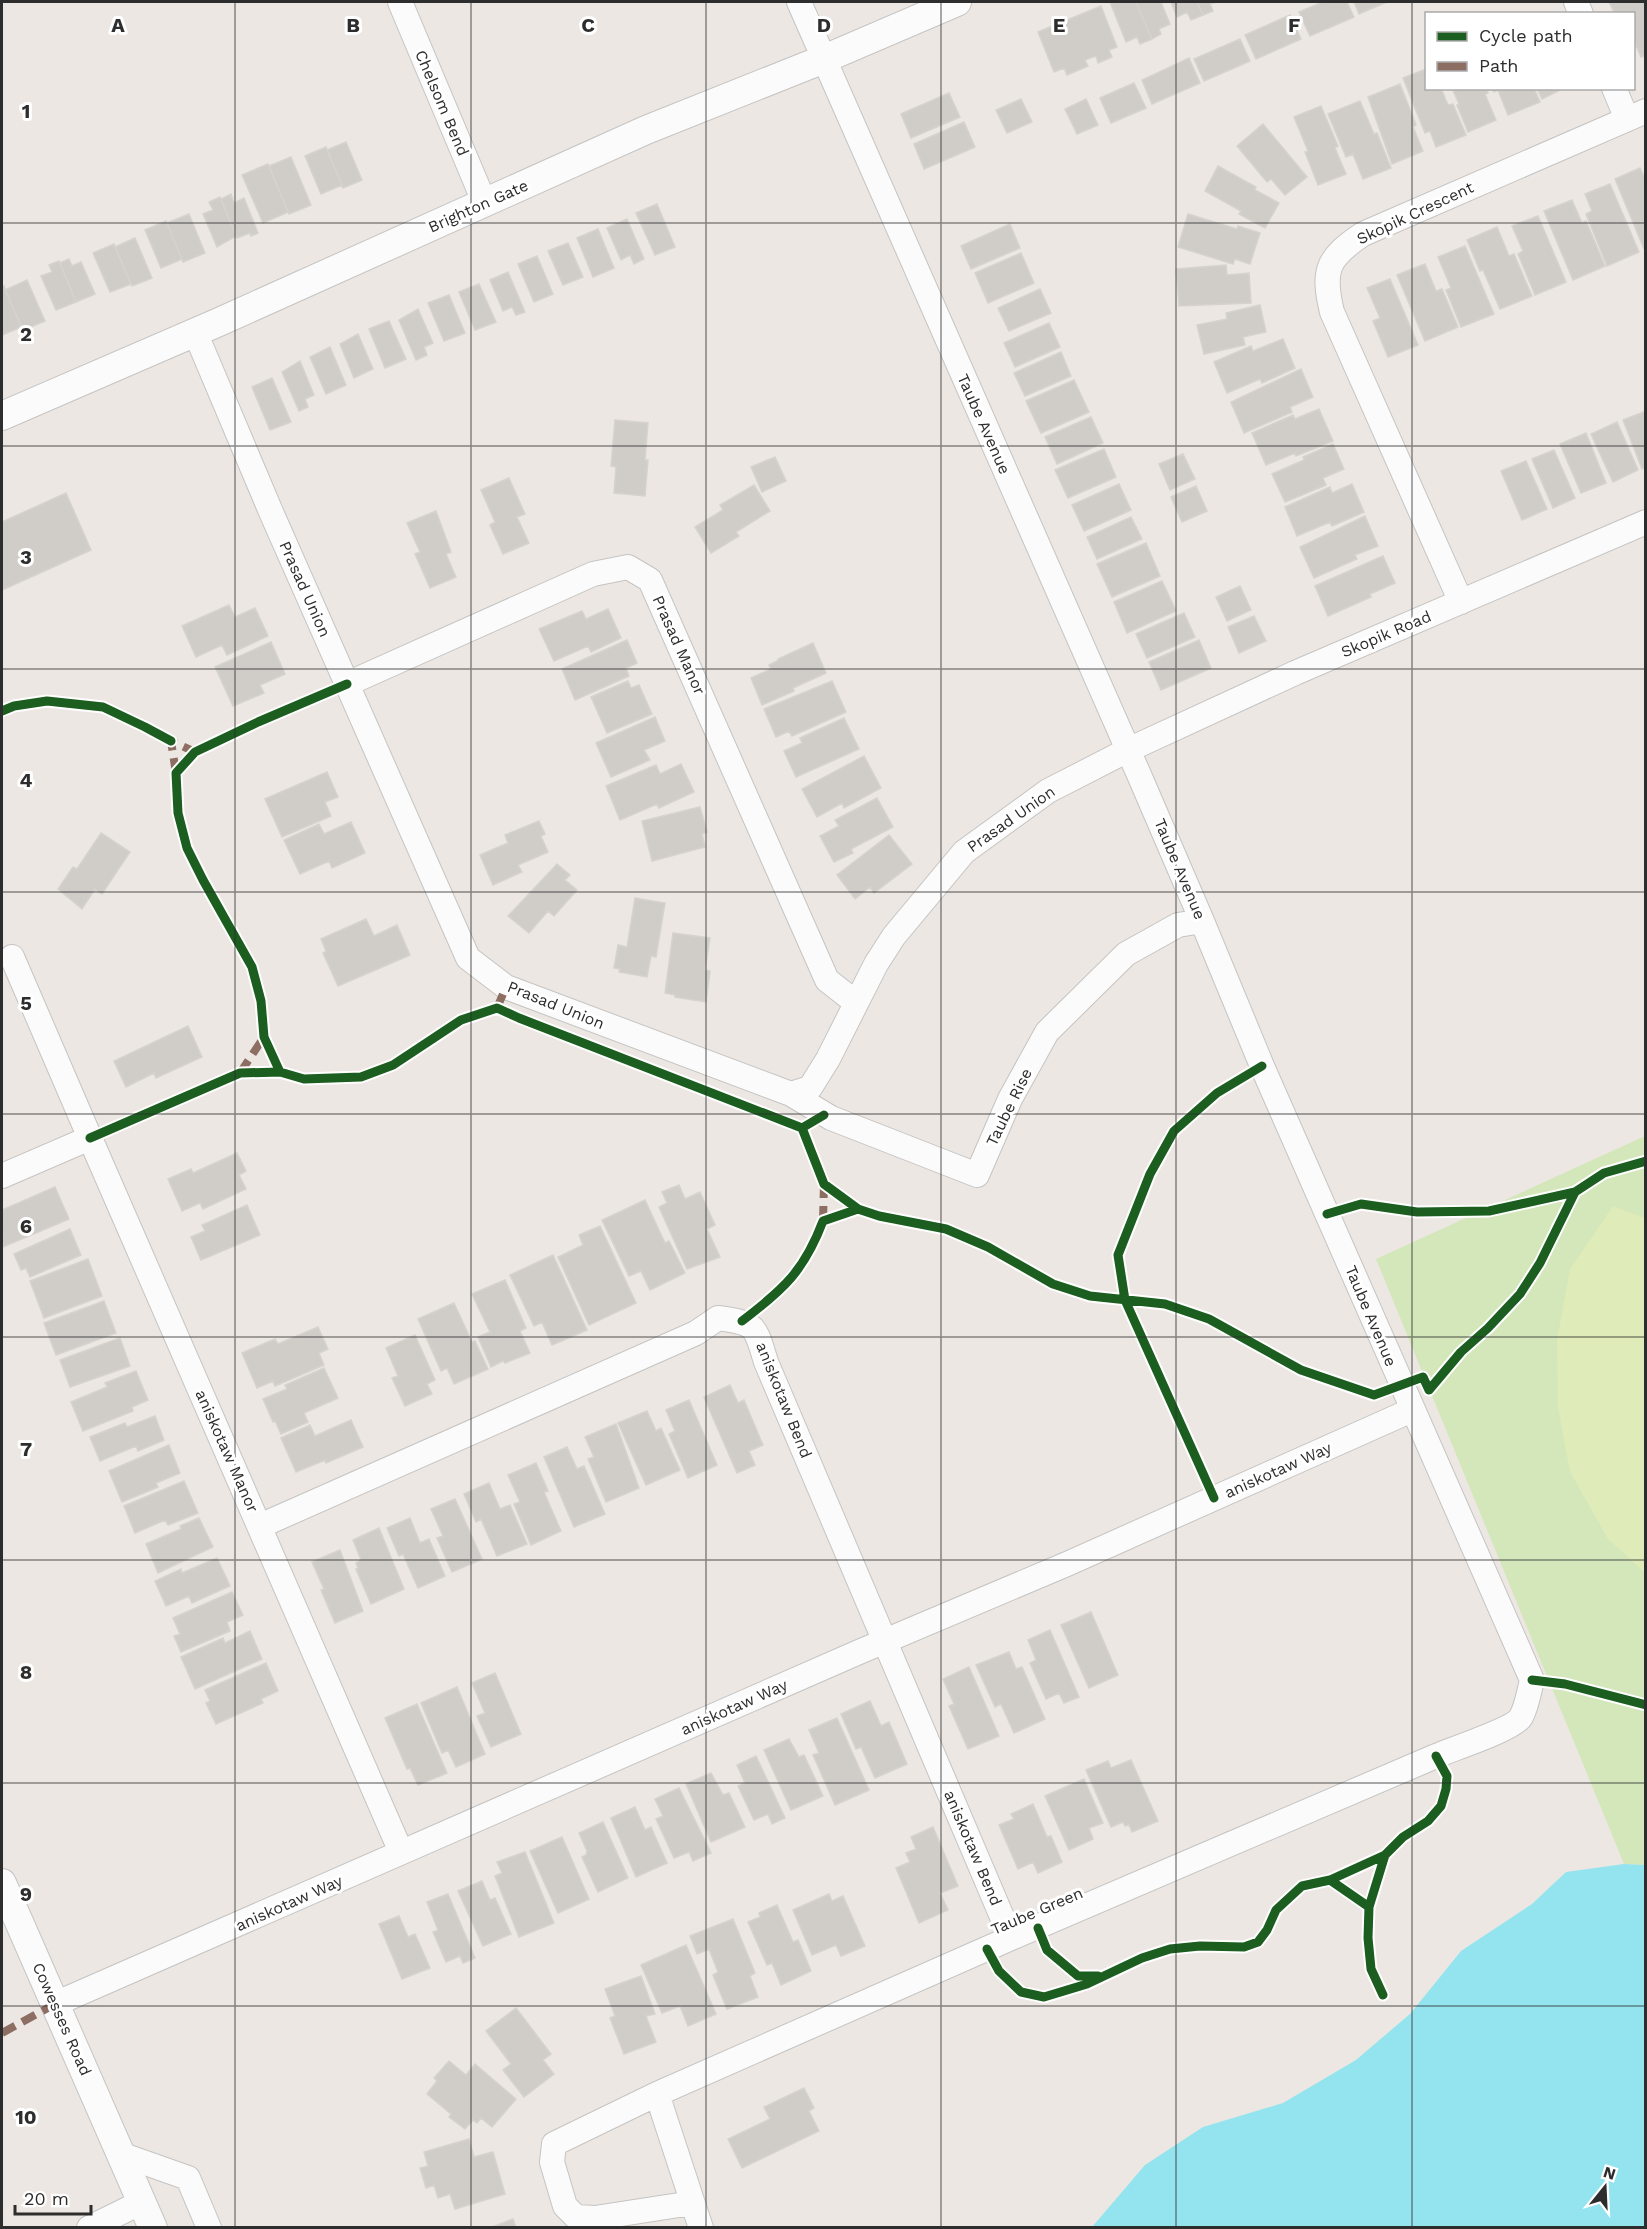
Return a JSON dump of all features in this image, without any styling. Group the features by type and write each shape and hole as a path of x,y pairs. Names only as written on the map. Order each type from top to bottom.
{"street":[{"name":"Chelsom Bend","path":"400,2 485,204"},
{"name":"Taube Avenue","path":"799,2 1128,750 1262,1066 1532,1680"},
{"name":"Brighton Gate","path":"2,416 485,204 646,130 824,59 957,2"},
{"path":"1616,90 1636,115"},
{"name":"Skopik Crescent","path":"1461,602 1332,312 1328,292 1328,273 1334,256 1363,234 1636,115"},
{"name":"Prasad Union","path":"195,332 271,512 468,958 506,987 791,1094 810,1088 828,1059 855,1002 894,936 964,852 1048,790 1128,750"},
{"name":"Skopik Road","path":"1128,750 1295,673 1646,522"},
{"name":"Prasad Manor","path":"347,684 593,574 628,567 650,580 827,980 855,1002"},
{"name":"Taube Rise","path":"791,1094 831,1118 977,1175 1010,1099 1047,1032 1126,954 1178,925 1202,921"},
{"name":"aniskotaw Manor","path":"12,957 401,1852"},
{"path":"2,1176 90,1138"},
{"name":"aniskotaw Bend","path":"260,1526 696,1334 718,1318 742,1321 757,1332 766,1362 1011,1938"},
{"name":"aniskotaw Way","path":"55,2004 885,1641 1067,1564 1412,1410"},
{"name":"Taube Green","path":"692,2203 596,2218 576,2217 565,2206 552,2162 554,2144 657,2094 1011,1938 1446,1752 1506,1729 1520,1719 1532,1680"},
{"name":"Cowesses Road","path":"2,1883 148,2215"},
{"path":"657,2094 701,2228"},
{"path":"123,2155 188,2178 209,2228"},
{"path":"89,2228 148,2215"}],"green space":[{"path":"1645,1136 1645,1865 1624,1864 1376,1259"},
{"path":"1613,1206 1645,1218 1645,1573 1608,1539 1570,1472 1558,1408 1557,1340 1570,1269"}],"water":[{"path":"1624,1864 1645,1865 1645,2227 1092,2227 1145,2165 1203,2127 1283,2103 1356,2060 1410,2014 1461,1951 1532,1904 1566,1872"}],"building":[{"path":"1110,2 1136,2 1152,39 1140,44 1137,37 1126,42"},
{"path":"1136,2 1161,2 1170,24 1159,29 1161,34 1152,39"},
{"path":"1171,2 1197,2 1203,15 1191,20 1187,12 1177,17"},
{"path":"1197,2 1215,2 1210,4 1213,11 1203,15"},
{"path":"1323,2 1347,2 1354,17 1310,36 1299,12"},
{"path":"1354,2 1387,2 1359,14"},
{"path":"1609,2 1646,2 1646,55 1641,57 1635,43 1635,12 1614,12"},
{"path":"1101,6 1117,47 1109,50 1112,57 1098,63 1096,56 1085,60 1088,66 1067,75 1064,68 1054,72 1038,32"},
{"path":"1290,15 1301,39 1256,59 1245,35"},
{"path":"1240,39 1250,61 1204,81 1194,59"},
{"path":"1189,58 1200,83 1152,104 1142,80"},
{"path":"1425,69 1425,90 1442,90 1448,105 1453,104 1466,135 1436,147 1430,131 1425,133 1403,78"},
{"path":"1134,83 1146,108 1111,123 1100,98"},
{"path":"1400,84 1416,125 1413,127 1423,151 1392,164 1368,97"},
{"path":"1453,90 1487,90 1488,93 1485,94 1496,120 1468,132 1457,105 1459,104"},
{"path":"1498,90 1535,90 1540,102 1508,115"},
{"path":"1538,90 1560,90 1542,99"},
{"path":"949,93 960,117 911,138 901,114"},
{"path":"1021,99 1032,122 1007,133 996,110"},
{"path":"1086,99 1098,125 1077,134 1065,109"},
{"path":"1360,101 1374,134 1377,133 1391,168 1363,179 1353,154 1346,157 1328,114"},
{"path":"1321,106 1338,146 1335,148 1346,174 1318,185 1305,152 1308,151 1294,117"},
{"path":"964,122 975,147 924,169 914,144"},
{"path":"1263,124 1307,177 1285,195 1271,179 1267,182 1237,146"},
{"path":"346,142 362,180 343,188 327,150"},
{"path":"326,147 342,185 321,194 305,156"},
{"path":"291,157 311,205 289,214 269,166"},
{"path":"268,164 288,212 263,223 242,175"},
{"path":"1218,166 1279,203 1265,228 1239,214 1241,211 1205,191"},
{"path":"1640,168 1646,181 1646,248 1644,249 1615,179"},
{"path":"1610,184 1639,252 1607,266 1586,214 1592,211 1585,194"},
{"path":"231,194 234,203 244,198 258,233 251,236 250,233 237,238 221,199"},
{"path":"220,197 236,236 217,247 203,214 213,210 209,202"},
{"path":"1572,200 1582,223 1586,221 1605,266 1573,280 1544,211"},
{"path":"657,204 675,247 655,255 636,213"},
{"path":"189,214 205,253 183,262 167,223"},
{"path":"1188,214 1237,229 1238,226 1260,233 1250,264 1235,259 1233,264 1178,247"},
{"path":"1538,216 1566,282 1535,295 1518,254 1523,251 1512,226"},
{"path":"627,219 644,259 634,264 630,255 621,260 607,228"},
{"path":"166,221 182,259 161,268 145,230"},
{"path":"1010,224 1020,248 971,269 961,246"},
{"path":"1497,227 1509,256 1514,254 1532,296 1500,309 1467,240"},
{"path":"598,229 614,268 593,277 577,238"},
{"path":"135,238 152,278 132,286 115,247"},
{"path":"568,243 583,277 563,285 548,251"},
{"path":"114,244 131,284 110,292 93,253"},
{"path":"1465,246 1494,314 1461,327 1446,290 1451,288 1438,257"},
{"path":"1021,253 1034,283 988,303 975,273"},
{"path":"537,256 553,294 534,302 518,264"},
{"path":"69,259 72,266 81,262 95,294 76,302 60,263"},
{"path":"59,261 76,302 56,310 41,276 52,272 49,265"},
{"path":"1425,264 1436,291 1442,289 1458,327 1425,341 1397,275"},
{"path":"1226,265 1227,275 1249,273 1251,303 1179,306 1176,269"},
{"path":"508,272 525,312 516,315 512,307 503,311 490,280"},
{"path":"1390,279 1418,345 1388,357 1373,321 1380,318 1367,288"},
{"path":"27,280 45,321 23,330 5,290"},
{"path":"479,284 496,322 475,330 459,292"},
{"path":"4,286 21,327 2,335 2,287"},
{"path":"1040,289 1051,313 1009,331 998,308"},
{"path":"449,295 465,333 444,341 428,303"},
{"path":"1260,305 1266,332 1243,337 1245,345 1204,354 1197,325 1227,319 1226,313"},
{"path":"418,309 433,343 424,347 427,355 416,360 399,320"},
{"path":"389,321 406,359 385,368 369,329"},
{"path":"1049,323 1060,347 1015,367 1004,343"},
{"path":"358,334 373,369 354,378 340,344"},
{"path":"1283,339 1295,368 1262,383 1260,379 1227,393 1214,362 1251,346 1253,351"},
{"path":"330,347 346,385 326,394 310,357"},
{"path":"1061,352 1071,376 1025,396 1014,373"},
{"path":"300,361 314,395 305,399 308,407 299,411 282,372"},
{"path":"1301,369 1313,397 1290,407 1292,412 1244,433 1231,402"},
{"path":"272,378 291,422 270,430 252,387"},
{"path":"1074,380 1089,412 1041,433 1026,401"},
{"path":"1319,409 1333,441 1266,465 1252,433 1293,415 1295,419"},
{"path":"1646,411 1646,467 1642,469 1623,420"},
{"path":"1091,417 1103,443 1057,464 1045,437"},
{"path":"615,420 648,423 645,496 614,493 616,467 611,466"},
{"path":"1617,422 1638,470 1613,482 1591,434"},
{"path":"1586,433 1606,483 1581,493 1560,444"},
{"path":"1333,444 1344,469 1323,478 1326,485 1285,502 1272,474"},
{"path":"1104,449 1116,477 1068,498 1055,470"},
{"path":"1554,450 1575,498 1553,508 1532,459"},
{"path":"1183,454 1195,479 1170,490 1159,464"},
{"path":"775,457 786,481 762,492 751,467"},
{"path":"1526,461 1547,509 1522,520 1501,471"},
{"path":"509,478 525,514 517,517 529,543 503,554 490,525 495,522 481,490"},
{"path":"1119,484 1131,510 1084,531 1072,505"},
{"path":"1352,484 1364,512 1332,526 1330,522 1297,536 1285,507 1330,487 1332,493"},
{"path":"754,485 770,511 736,532 739,536 711,553 695,527 723,510 720,505"},
{"path":"1196,486 1207,511 1182,522 1171,497"},
{"path":"66,493 91,550 2,590 2,522"},
{"path":"436,511 451,552 446,554 456,577 430,588 415,554 420,552 407,523"},
{"path":"1365,516 1378,546 1355,555 1357,559 1314,578 1300,547"},
{"path":"1131,517 1142,539 1097,559 1087,537"},
{"path":"1146,543 1160,576 1112,597 1097,564"},
{"path":"1383,556 1395,583 1370,594 1371,597 1328,616 1315,586"},
{"path":"1162,581 1176,611 1127,633 1114,602"},
{"path":"1240,586 1251,610 1227,621 1216,597"},
{"path":"229,605 235,617 255,608 268,636 227,655 222,645 196,657 182,626"},
{"path":"608,609 621,638 591,652 588,646 554,661 539,629 582,611 586,619"},
{"path":"1184,613 1195,637 1147,658 1136,634"},
{"path":"1254,616 1266,641 1239,653 1228,627"},
{"path":"627,640 637,663 626,668 629,676 575,700 562,669"},
{"path":"1199,640 1211,668 1161,690 1149,662"},
{"path":"271,642 285,674 260,685 264,693 233,706 215,667"},
{"path":"813,643 826,673 762,705 751,678 771,669 769,665 778,659"},
{"path":"628,681 631,688 639,685 652,714 607,733 591,697"},
{"path":"832,681 846,712 792,736 789,731 776,737 764,709"},
{"path":"655,717 665,741 644,750 650,760 611,777 596,743"},
{"path":"844,718 859,749 796,777 784,751 802,743 800,738"},
{"path":"864,756 881,788 844,808 842,803 817,817 802,789"},
{"path":"681,764 694,792 659,808 657,804 620,820 606,786 656,765 660,774"},
{"path":"327,772 338,797 325,802 331,816 282,837 265,799"},
{"path":"877,798 893,827 851,849 853,853 834,862 820,836 839,826 835,820"},
{"path":"700,807 707,832 702,834 705,847 652,861 642,821"},
{"path":"539,821 545,834 541,836 548,852 518,865 522,872 493,885 480,855 508,843 505,835"},
{"path":"351,822 365,853 332,868 329,861 300,874 284,840 319,824 324,834"},
{"path":"101,833 130,852 102,894 95,889 82,909 58,889 73,867 77,869"},
{"path":"889,835 912,864 874,893 870,887 855,899 837,875"},
{"path":"557,864 570,875 565,880 577,890 554,916 548,911 529,933 508,916"},
{"path":"635,898 665,903 656,957 651,956 647,977 619,972 620,969 614,968 618,945 627,947"},
{"path":"366,919 374,936 397,925 410,955 338,986 323,953 326,951 321,939"},
{"path":"673,933 710,938 705,970 710,971 706,1002 665,993"},
{"path":"188,1026 202,1057 156,1078 154,1073 126,1087 114,1061"},
{"path":"237,1153 246,1171 239,1175 246,1189 203,1209 200,1203 182,1211 168,1179 191,1169 193,1173"},
{"path":"679,1185 685,1199 700,1192 715,1225 707,1229 720,1257 687,1269 659,1207 667,1203 662,1192"},
{"path":"55,1187 69,1219 3,1247 2,1210"},
{"path":"645,1200 665,1243 669,1241 685,1273 650,1290 641,1271 629,1276 602,1220"},
{"path":"247,1205 260,1235 201,1260 191,1237 205,1231 202,1225"},
{"path":"600,1226 636,1303 589,1325 558,1257 583,1245 579,1235"},
{"path":"70,1229 81,1255 30,1277 26,1268 21,1270 14,1254"},
{"path":"553,1255 587,1330 552,1345 542,1322 534,1326 510,1275"},
{"path":"88,1259 102,1296 44,1318 30,1281"},
{"path":"505,1280 526,1328 520,1331 530,1353 491,1367 478,1337 490,1332 472,1294"},
{"path":"104,1301 116,1333 56,1355 44,1323"},
{"path":"454,1303 472,1342 475,1341 488,1369 454,1384 447,1368 441,1371 418,1319"},
{"path":"318,1327 328,1349 319,1353 324,1365 275,1386 273,1381 257,1388 242,1353 275,1339 278,1344"},
{"path":"415,1335 435,1380 427,1384 432,1394 405,1406 392,1378 398,1376 386,1348"},
{"path":"120,1338 130,1366 70,1387 60,1360"},
{"path":"324,1368 338,1398 304,1413 308,1422 281,1434 263,1399 287,1389 285,1385"},
{"path":"136,1371 148,1400 132,1407 133,1411 83,1431 71,1402 107,1387 105,1383"},
{"path":"730,1385 738,1403 744,1400 763,1445 749,1451 755,1465 737,1473 704,1397"},
{"path":"689,1400 717,1465 688,1478 669,1434 675,1431 666,1410"},
{"path":"647,1411 656,1431 661,1428 680,1470 646,1485 618,1423"},
{"path":"155,1416 164,1440 138,1451 136,1446 100,1461 90,1437 125,1423 127,1427"},
{"path":"351,1420 363,1447 326,1463 325,1460 296,1472 281,1438 310,1425 315,1436"},
{"path":"616,1424 639,1488 606,1502 588,1459 594,1457 585,1437"},
{"path":"169,1445 180,1473 156,1483 158,1487 122,1502 109,1471"},
{"path":"567,1447 577,1469 584,1466 605,1514 574,1527 544,1457"},
{"path":"536,1463 548,1491 544,1492 561,1531 531,1545 514,1504 520,1502 508,1475"},
{"path":"184,1481 198,1513 168,1525 165,1520 135,1533 124,1506"},
{"path":"489,1483 500,1509 510,1505 527,1544 497,1556 481,1519 476,1522 464,1494"},
{"path":"455,1499 482,1559 452,1572 437,1538 443,1536 431,1509"},
{"path":"199,1518 213,1547 158,1573 146,1544 181,1529 180,1526"},
{"path":"410,1518 420,1543 429,1539 445,1576 418,1588 403,1554 399,1556 387,1528"},
{"path":"379,1528 404,1589 371,1604 356,1569 358,1568 356,1563 361,1560 353,1540"},
{"path":"340,1550 363,1611 335,1623 312,1562"},
{"path":"217,1558 230,1586 192,1603 189,1596 166,1606 155,1581 181,1569 182,1573"},
{"path":"232,1592 243,1615 227,1622 230,1631 181,1652 174,1636 180,1634 173,1618"},
{"path":"1091,1612 1118,1675 1089,1688 1061,1625"},
{"path":"1050,1630 1079,1697 1064,1703 1059,1693 1046,1699 1030,1663 1036,1660 1028,1640"},
{"path":"250,1631 262,1659 195,1689 181,1657 223,1638 225,1643"},
{"path":"1009,1652 1016,1669 1022,1667 1045,1719 1014,1733 1001,1704 995,1707 976,1665"},
{"path":"266,1663 278,1691 261,1699 263,1703 216,1724 206,1703 210,1701 205,1690"},
{"path":"969,1667 999,1736 968,1749 949,1706 954,1704 943,1679"},
{"path":"495,1673 521,1734 491,1747 477,1716 485,1713 472,1683"},
{"path":"457,1687 485,1754 456,1767 448,1750 442,1753 421,1703"},
{"path":"870,1701 881,1726 889,1722 907,1764 875,1778 861,1747 856,1749 841,1714"},
{"path":"417,1704 447,1773 418,1785 410,1768 407,1769 385,1718"},
{"path":"837,1718 869,1790 835,1805 813,1755 819,1753 809,1730"},
{"path":"789,1739 799,1757 804,1755 823,1796 791,1810 764,1750"},
{"path":"756,1756 785,1818 772,1824 768,1814 754,1820 738,1786 745,1783 737,1765"},
{"path":"1131,1760 1158,1821 1132,1832 1129,1825 1125,1826 1123,1822 1111,1827 1086,1770 1108,1761 1111,1768"},
{"path":"711,1773 723,1795 729,1793 745,1827 711,1842 686,1784"},
{"path":"1084,1779 1103,1823 1089,1828 1093,1839 1069,1850 1045,1796"},
{"path":"679,1788 711,1853 693,1861 689,1852 674,1858 656,1819 663,1816 655,1799"},
{"path":"1033,1804 1047,1837 1051,1836 1062,1862 1038,1873 1033,1862 1018,1869 999,1825 1014,1819 1011,1814"},
{"path":"635,1807 645,1830 651,1827 667,1863 636,1877 611,1818"},
{"path":"603,1822 628,1878 598,1892 582,1857 587,1851 579,1833"},
{"path":"933,1827 958,1886 940,1893 948,1910 919,1923 896,1868 910,1862 906,1853 916,1849 911,1837"},
{"path":"562,1837 589,1899 558,1913 530,1851"},
{"path":"525,1852 554,1923 519,1937 495,1876 502,1873 497,1862"},
{"path":"482,1881 490,1900 495,1898 511,1934 483,1946 458,1891"},
{"path":"448,1894 475,1958 463,1963 460,1956 446,1962 433,1932 438,1930 427,1902"},
{"path":"829,1894 832,1901 843,1896 865,1946 841,1956 836,1945 812,1955 793,1910"},
{"path":"777,1905 793,1942 798,1940 811,1971 781,1985 772,1963 767,1965 748,1922 760,1917 759,1913"},
{"path":"399,1916 408,1937 415,1934 430,1968 402,1979 379,1924"},
{"path":"733,1919 755,1973 750,1976 758,1997 727,2009 713,1975 718,1972 709,1949 697,1954 690,1936"},
{"path":"686,1945 716,2014 688,2026 680,2006 662,2013 641,1965"},
{"path":"641,1976 655,2014 646,2016 656,2042 624,2054 610,2018 615,2016 605,1989"},
{"path":"516,2008 551,2054 543,2060 554,2074 524,2097 503,2070 511,2064 486,2031"},
{"path":"449,2061 466,2075 475,2064 516,2099 492,2127 481,2118 477,2123 473,2120 465,2129 449,2117 451,2114 427,2094 437,2081 434,2078"},
{"path":"804,2088 814,2108 809,2111 819,2131 742,2168 728,2139 770,2119 764,2107"},
{"path":"469,2139 474,2157 493,2152 505,2194 455,2209 450,2194 438,2198 434,2185 426,2188 420,2168 428,2166 424,2152"},
{"path":"513,2219 516,2228 490,2228"}],"marked path":[{"path":"176,773 171,741 195,752"},
{"path":"497,1008 506,987"},
{"path":"240,1073 264,1037"},
{"path":"823,1221 824,1184"},
{"path":"2,2033 55,2004"}],"cycle path":[{"path":"280,1072 264,1037 261,1001 252,967 187,848 178,813 176,773 195,752 347,684"},
{"path":"2,711 14,706 47,701 103,707 171,741"},
{"path":"90,1138 240,1073 280,1072 304,1079 361,1077 393,1065 461,1020 497,1008 802,1128"},
{"path":"1214,1498 1125,1300 1118,1255 1150,1174 1174,1131 1217,1093 1262,1066"},
{"path":"824,1115 802,1128 824,1184 858,1209 879,1216 946,1229 988,1247 1053,1284 1090,1296 1165,1304 1209,1319 1301,1370 1374,1395 1423,1377 1429,1390 1461,1352 1488,1328 1520,1294 1540,1263 1575,1192"},
{"path":"1327,1214 1361,1204 1417,1212 1489,1211 1575,1192 1604,1173 1646,1161"},
{"path":"742,1321 770,1299 791,1278 808,1253 823,1221 858,1209"},
{"path":"1532,1680 1565,1684 1646,1705"},
{"path":"987,1949 999,1971 1021,1992 1044,1997 1087,1984 1142,1958 1170,1949 1200,1946 1244,1947 1258,1942 1267,1930 1276,1910 1302,1886 1330,1880 1385,1855 1403,1837 1428,1821 1441,1806 1446,1789 1447,1776 1436,1756"},
{"path":"1330,1880 1369,1907 1385,1855"},
{"path":"1369,1907 1368,1938 1371,1969 1383,1995"},
{"path":"1038,1928 1047,1950 1078,1976 1098,1976"}]}
